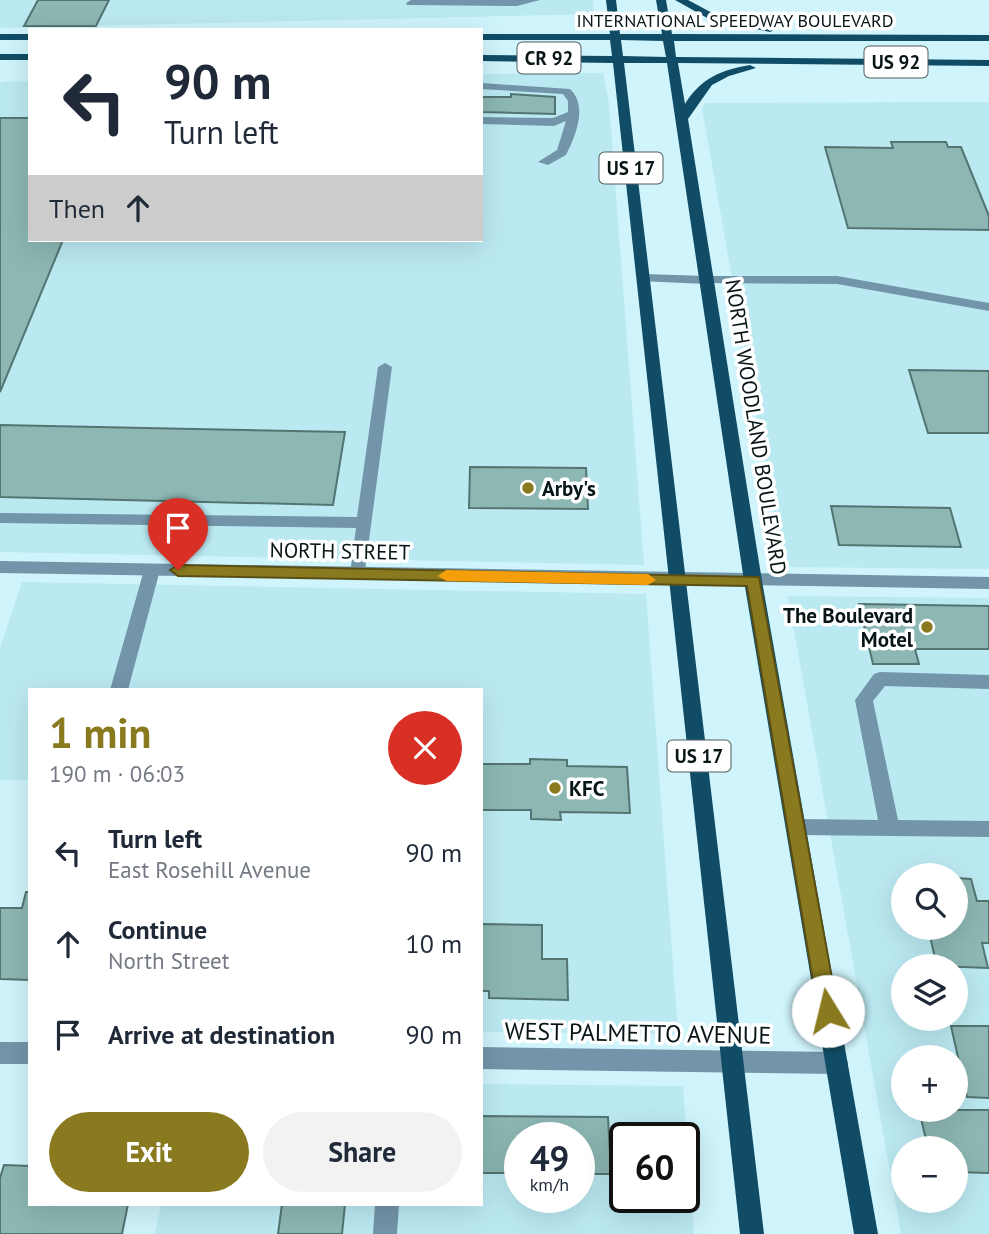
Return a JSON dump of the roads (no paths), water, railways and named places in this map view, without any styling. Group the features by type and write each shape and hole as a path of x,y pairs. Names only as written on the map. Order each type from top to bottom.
{"main road":[{"name":"US 17","path":"611,0 680,580 752,1234"},
{"name":"NORTH WOODLAND BOULEVARD","path":"661,0 682,119 753,581 866,1234"},
{"path":"680,0 712,16 743,25 826,38"},
{"path":"0,37 28,37"},
{"name":"INTERNATIONAL SPEEDWAY BOULEVARD","path":"483,37 989,37"},
{"path":"0,57 28,57"},
{"name":"INTERNATIONAL SPEEDWAY BOULEVARD","path":"483,58 989,62"},
{"name":"US 92","path":"682,119 699,88 716,76 804,61"}],"street":[{"path":"411,3 517,3 535,0"},
{"path":"483,86 566,91 574,98 574,114 562,152 544,162"},
{"path":"483,120 554,122 574,114"},
{"path":"644,278 837,280 989,307"},
{"path":"358,574 385,367"},
{"path":"0,518 365,523"},
{"name":"NORTH STREET","path":"0,567 989,583"},
{"path":"120,688 152,570"},
{"path":"890,828 864,700 880,679 989,682"},
{"path":"797,827 989,829"},
{"path":"0,1053 28,1053"},
{"name":"WEST PALMETTO AVENUE","path":"483,1058 837,1063"},
{"path":"385,1234 387,1206"}],"place":[{"name":"Arby's","path":"528,488"},
{"name":"The Boulevard Motel","path":"927,627"},
{"name":"KFC","path":"555,788"}]}
